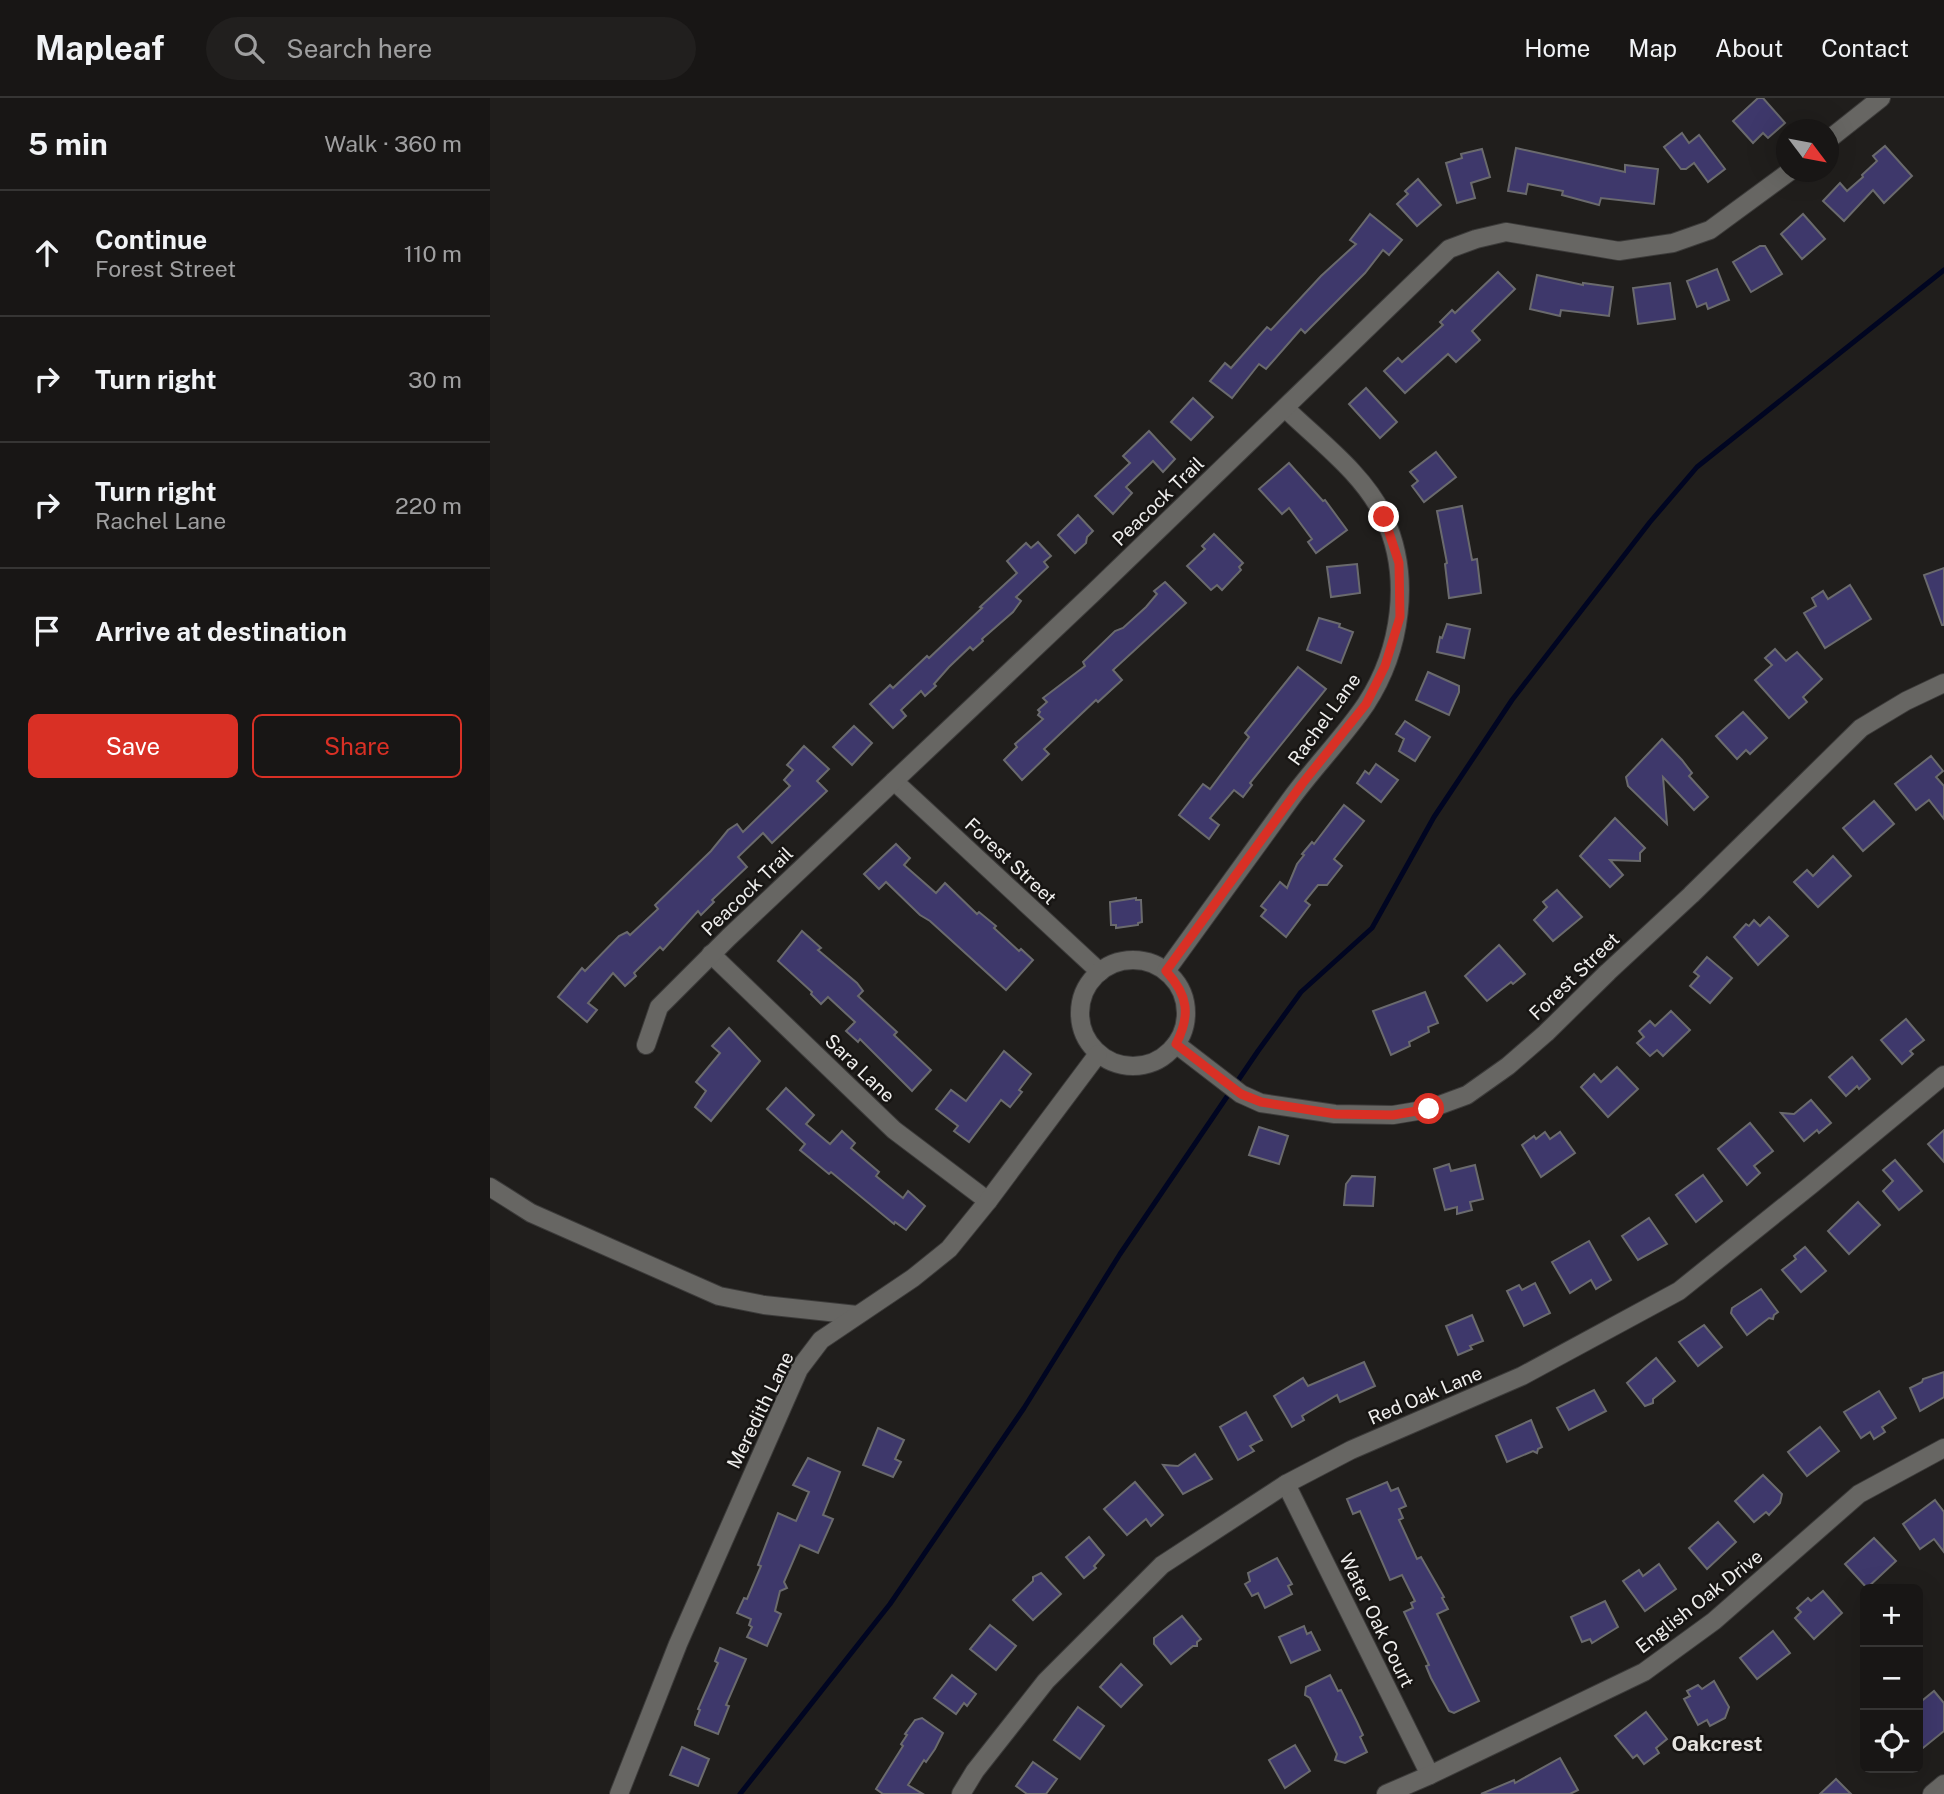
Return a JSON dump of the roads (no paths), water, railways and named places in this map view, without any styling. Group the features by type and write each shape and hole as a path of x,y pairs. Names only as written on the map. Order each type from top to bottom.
{"street":[{"path":"1839,132 1881,98"},
{"name":"Peacock Trail","path":"646,1045 659,1007 711,954 1450,249 1506,232 1619,251 1673,243 1710,230 1776,182"},
{"name":"Rachel Lane","path":"1166,971 1302,784 1366,704 1385,666 1400,617 1399,563 1384,517 1357,477 1285,408"},
{"name":"Forest Street","path":"1176,1044 1241,1094 1261,1102 1335,1114 1393,1115 1429,1109 1467,1095 1508,1066 1546,1033 1692,895 1861,728 1906,701 1944,683"},
{"name":"Forest Street","path":"894,780 1100,972"},
{"name":"Sara Lane","path":"711,954 894,1130 988,1201"},
{"path":"1140,960 1166,971 1177,983 1184,998 1184,1030 1176,1044 1164,1057 1148,1065 1130,1067 1113,1063 1098,1054 1086,1039 1080,1022 1081,1003 1087,986 1100,972 1125,961 1140,960"},
{"name":"Meredith Lane","path":"619,1794 684,1632 799,1369 821,1340 913,1278 949,1249 1098,1054"},
{"name":"Red Oak Lane","path":"961,1794 975,1771 1046,1681 1162,1565 1286,1483 1352,1450 1522,1376 1679,1291 1944,1074"},
{"path":"490,1187 531,1213 719,1296 812,1312 857,1315"},
{"name":"English Oak Drive","path":"1386,1794 1644,1672 1714,1621 1859,1494 1944,1448"},
{"name":"Water Oak Court","path":"1286,1483 1430,1775"},
{"path":"1932,1794 1944,1784"}],"waterway":[{"path":"740,1794 890,1604 1024,1408 1120,1254 1258,1051 1301,992 1372,928 1434,817 1512,700 1650,522 1697,467 1944,270"}],"district":[{"name":"Oakcrest","path":"1717,1743"}]}
